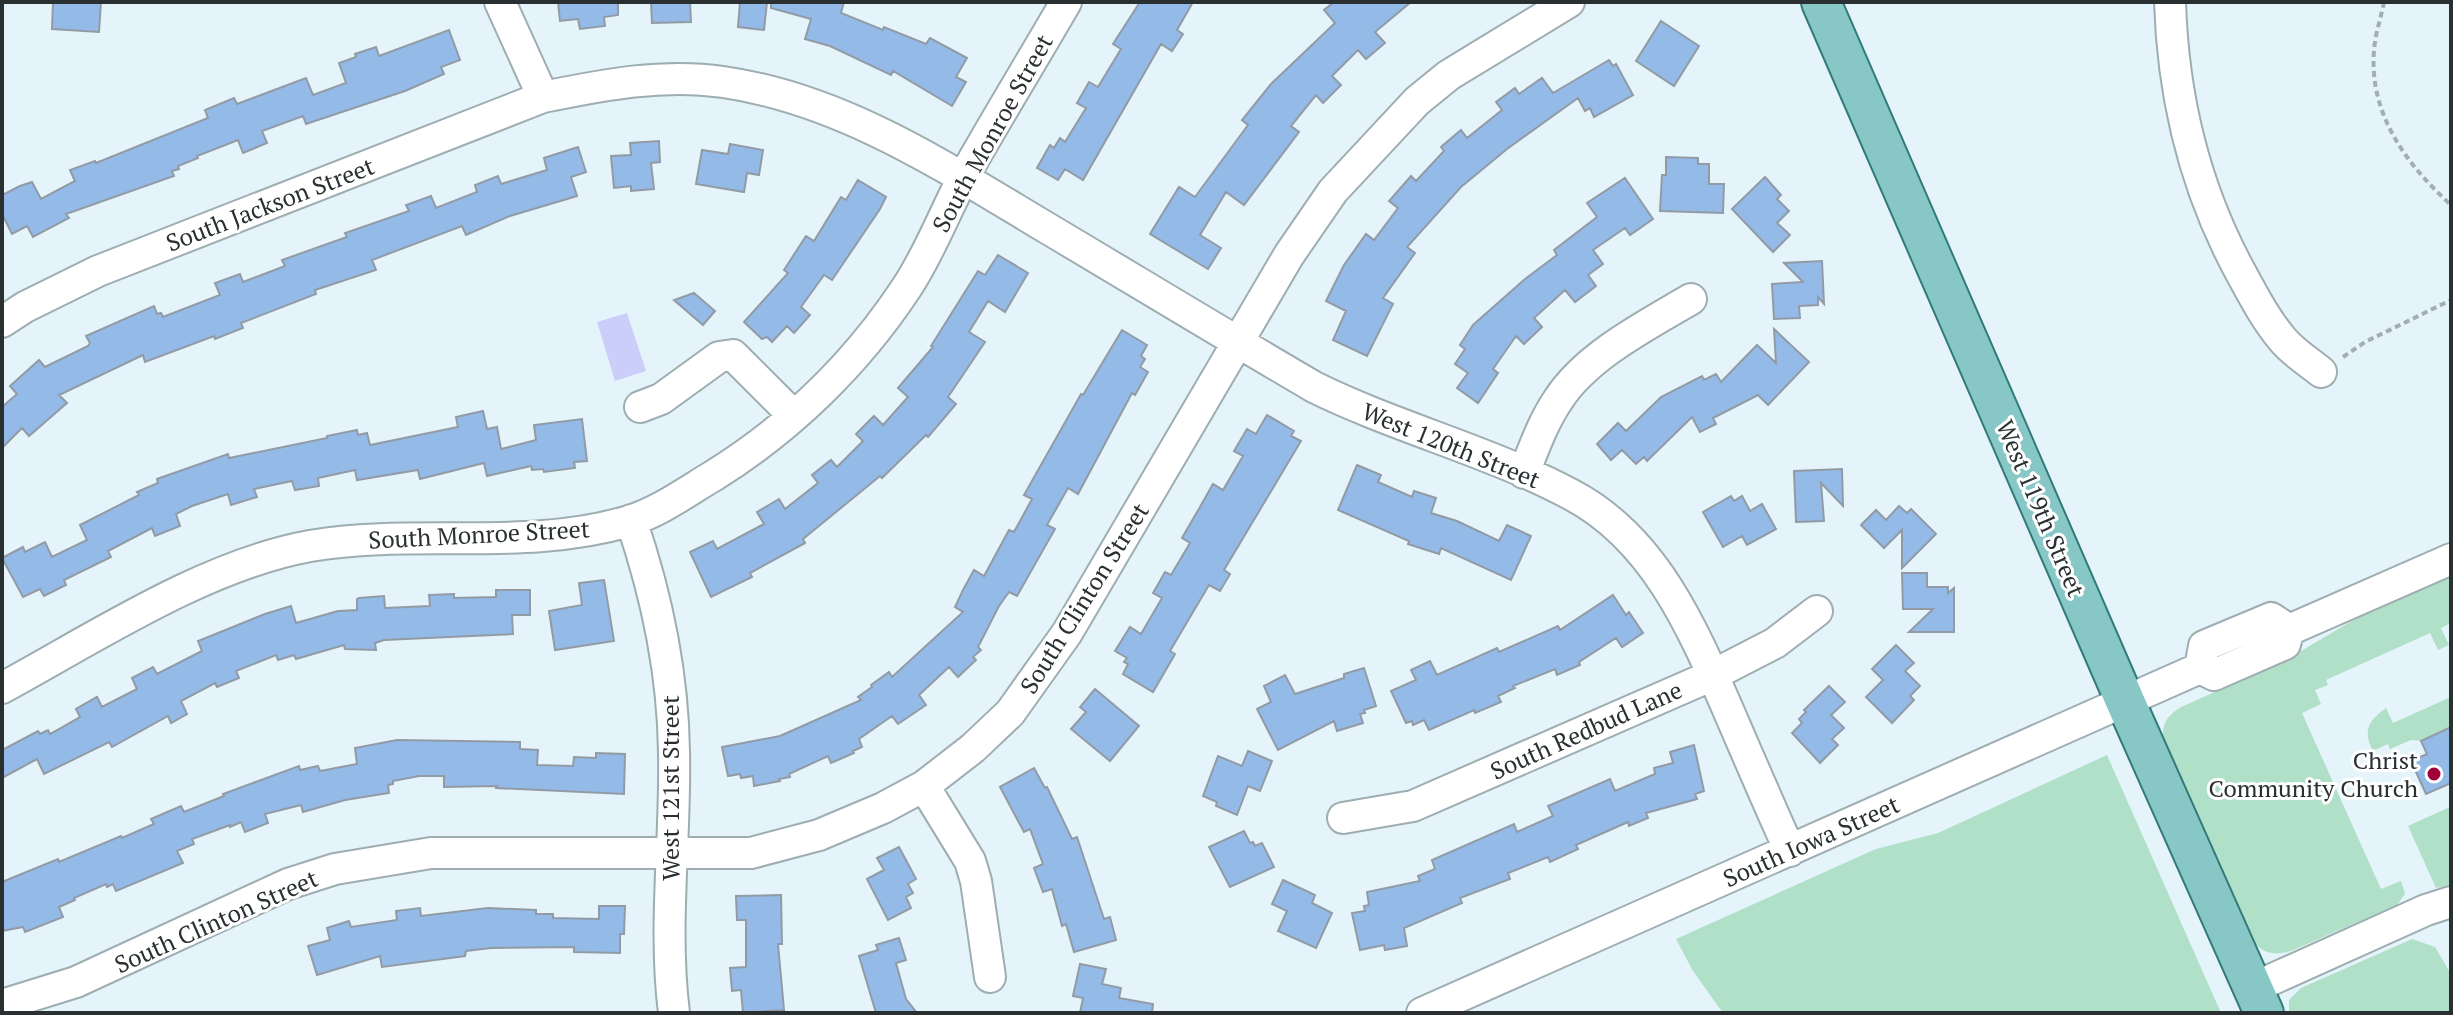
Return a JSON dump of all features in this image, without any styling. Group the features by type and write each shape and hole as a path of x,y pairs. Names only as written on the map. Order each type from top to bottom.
{"main road":[{"name":"West 119th Street","path":"1821,2 2258,1000"}],"street":[{"path":"500,2 543,97"},
{"name":"South Monroe Street","path":"2,688 194,584 259,560 308,547 348,541 533,536 583,531 631,520 683,494 743,457 794,416 868,342 908,285 963,178 1066,2"},
{"name":"South Clinton Street","path":"2,1005 76,982 288,884 335,869 431,853 751,853 819,835 883,808 924,786 973,748 1010,713 1067,633 1289,255 1333,191 1417,101 1449,75 1569,2"},
{"path":"2170,2 2171,46 2181,111 2197,174 2222,239 2262,312 2286,343 2321,372"},
{"name":"South Jackson Street","path":"2,322 98,271 543,97 632,81 673,78 723,82 785,94 830,109 963,178"},
{"name":"West 120th Street","path":"963,178 1347,404 1524,473 1572,495 1606,516 1639,549 1669,588 1713,675 1790,851"},
{"path":"1524,473 1542,428 1559,397 1587,368 1625,339 1691,299"},
{"path":"640,407 661,399 719,357 733,355 794,416"},
{"name":"West 121st Street","path":"631,520 651,578 666,646 674,753 670,853 674,1013"},
{"name":"South Iowa Street","path":"1422,1013 2200,668 2214,675 2285,644 2289,630 2451,559"},
{"name":"South Redbud Lane","path":"1343,818 1413,806 1713,675 1775,643 1817,611"},
{"path":"924,786 970,861 976,881 990,977"},
{"path":"2258,1000 2426,910 2451,902"}],"path":[{"path":"2384,2 2374,51 2376,95 2392,138 2426,182 2451,205"},
{"path":"2321,372 2365,342 2451,300"}],"green space":[{"path":"2451,575 2451,623 2441,628 2449,645 2438,650 2430,633 2326,680 2328,685 2315,690 2321,704 2302,713 2381,889 2401,881 2405,894 2397,905 2291,951 2272,953 2262,949 2248,935 2163,744 2166,722 2181,707 2284,661 2369,611"},
{"path":"2451,697 2451,727 2421,741 2411,740 2390,749 2388,744 2373,751 2368,738 2369,726 2386,708 2393,723"},
{"path":"2107,755 2221,1013 1723,1013 1693,971 1676,939 1876,849 1938,833"},
{"path":"2450,807 2451,885 2436,888 2408,826"},
{"path":"2412,939 2435,947 2451,974 2451,1013 2289,1013 2289,1000 2301,988"}],"water":[{"path":"627,313 646,371 615,381 597,322"}],"building":[{"path":"53,2 101,2 99,32 52,29"},
{"path":"558,2 618,2 618,15 604,17 605,26 580,29 578,19 560,21"},
{"path":"651,2 690,2 691,22 652,23"},
{"path":"740,2 767,2 764,30 738,27"},
{"path":"771,2 844,2 841,13 926,44 930,38 967,58 956,77 966,82 952,106 893,71 891,75 830,46 805,39 811,19 771,8"},
{"path":"1140,2 1193,2 1177,30 1183,34 1172,51 1161,44 1083,180 1065,169 1058,180 1037,168 1050,145 1054,148 1060,138 1065,142 1086,108 1077,103 1089,82 1098,87 1121,49 1113,44"},
{"path":"1334,2 1411,2 1375,32 1385,43 1366,59 1358,50 1332,76 1341,85 1323,103 1316,95 1291,126 1299,132 1244,205 1226,192 1200,235 1221,248 1208,269 1150,234 1179,187 1195,197 1248,125 1242,120 1271,84 1335,23 1324,10"},
{"path":"1661,21 1699,46 1674,86 1636,61"},
{"path":"449,30 460,60 441,67 444,74 405,91 306,124 303,116 262,131 267,143 243,153 238,140 197,156 172,171 174,176 66,214 69,218 33,237 27,226 12,234 2,214 2,195 20,186 32,182 41,199 75,181 70,170 96,163 208,118 205,110 234,98 237,104 306,78 313,95 346,83 339,63 356,57 355,54 376,47 379,56"},
{"path":"1609,60 1613,66 1616,64 1633,95 1594,117 1590,108 1585,111 1578,98 1507,149 1461,187 1407,247 1415,253 1383,298 1393,304 1367,356 1333,340 1346,311 1326,301 1344,265 1366,234 1374,240 1398,208 1389,201 1411,176 1416,181 1444,151 1441,147 1461,130 1467,138 1502,110 1496,102 1515,88 1519,94 1542,78 1553,93"},
{"path":"659,141 660,162 651,163 654,189 631,191 631,186 614,188 611,156 631,155 630,143"},
{"path":"730,144 763,150 759,175 747,173 744,192 696,184 702,150 728,154"},
{"path":"578,147 586,172 571,177 577,196 510,216 466,235 462,226 372,260 376,270 315,290 316,294 241,323 243,328 145,362 143,355 59,395 67,403 29,436 22,428 2,448 2,407 17,394 10,386 39,360 45,367 88,346 90,343 86,336 154,306 157,314 161,313 163,317 220,295 215,283 240,274 243,282 285,266 282,260 347,237 345,233 409,211 406,205 431,196 436,208 477,192 475,185 498,176 501,184 547,170 544,158"},
{"path":"1666,157 1698,158 1698,164 1709,164 1709,184 1724,184 1723,213 1660,211"},
{"path":"1765,177 1781,195 1777,199 1789,211 1777,223 1790,235 1773,252 1732,209"},
{"path":"1625,178 1653,219 1630,235 1625,228 1593,250 1603,264 1588,275 1596,286 1575,302 1565,290 1534,318 1542,327 1524,344 1516,336 1493,369 1498,373 1478,403 1457,388 1468,373 1455,364 1465,349 1460,345 1473,325 1557,255 1554,250 1597,217 1587,203"},
{"path":"858,180 886,197 880,209 832,280 824,275 801,307 810,315 794,333 787,326 772,342 767,337 762,339 744,322 788,273 784,270 806,236 814,241 841,197 846,200"},
{"path":"998,255 1028,273 1005,312 988,301 969,332 985,342 948,397 956,404 928,437 926,435 882,478 880,476 803,539 805,543 750,573 752,577 711,597 690,552 713,541 717,549 764,524 757,512 779,499 785,509 818,483 812,475 831,460 837,467 863,441 856,434 874,416 883,425 908,397 898,388 933,347 978,271 985,275"},
{"path":"1822,261 1824,304 1818,297 1818,305 1799,306 1800,318 1774,319 1772,284 1803,282 1784,263"},
{"path":"694,293 715,311 703,325 674,300"},
{"path":"1774,329 1809,362 1768,405 1758,395 1713,418 1716,424 1700,432 1692,417 1647,461 1644,457 1636,464 1622,450 1611,460 1597,444 1618,423 1626,431 1661,397 1702,376 1704,380 1716,374 1721,382 1757,345 1776,363"},
{"path":"1122,330 1147,345 1140,367 1148,372 1135,395 1132,393 1078,494 1068,488 1047,525 1055,529 1017,596 1009,592 999,606 978,647 981,650 973,657 976,660 958,677 949,667 919,695 926,705 898,724 892,716 859,739 862,747 854,753 831,763 828,756 789,774 790,777 754,786 753,776 728,776 722,747 780,736 861,700 858,697 871,685 889,672 892,677 963,612 955,607 974,570 984,576 1009,530 1014,532 1032,499 1024,495 1081,394"},
{"path":"483,411 487,429 497,427 501,449 536,440 534,425 582,419 587,461 574,462 575,468 544,472 543,469 532,470 531,466 487,476 484,463 420,479 418,470 357,480 355,470 318,478 319,486 295,490 292,481 254,489 257,497 231,505 228,494 176,514 180,526 155,536 152,528 108,551 111,557 64,580 66,585 44,596 40,589 23,597 2,558 23,547 25,552 45,542 52,557 87,540 80,525 139,495 137,492 158,483 157,479 228,454 229,458 357,430 358,435 367,433 370,445 458,427 456,417"},
{"path":"1267,415 1294,431 1291,436 1301,441 1224,570 1230,574 1220,591 1209,585 1170,651 1175,654 1153,692 1123,674 1128,664 1124,662 1127,658 1115,651 1130,627 1141,634 1162,598 1153,593 1165,572 1171,575 1190,543 1182,538 1213,484 1223,490 1243,456 1234,451 1247,429 1256,434"},
{"path":"1357,465 1381,475 1378,482 1412,497 1414,491 1436,498 1431,513 1457,521 1499,541 1507,525 1531,536 1511,580 1441,548 1439,554 1408,544 1409,541 1338,510"},
{"path":"1842,469 1843,506 1821,483 1824,521 1796,522 1794,471"},
{"path":"1731,496 1734,501 1742,496 1750,511 1762,504 1776,529 1747,545 1742,536 1723,547 1703,512"},
{"path":"1899,506 1907,513 1911,509 1936,534 1902,568 1902,530 1884,548 1861,525 1876,510 1886,520"},
{"path":"1902,573 1927,573 1927,587 1948,587 1948,593 1954,588 1954,632 1909,632 1933,609 1903,609"},
{"path":"604,580 614,641 555,650 549,611 582,605 579,583"},
{"path":"496,590 530,590 530,615 512,615 513,634 384,640 375,643 376,650 345,649 344,645 296,659 294,655 278,660 276,655 236,671 239,678 217,687 215,683 181,701 187,714 171,723 168,716 112,747 109,742 44,774 37,759 2,778 2,750 38,731 40,734 48,730 50,734 80,717 76,709 97,697 102,707 137,689 132,678 153,667 157,674 202,651 198,641 265,614 291,606 296,623 338,611 357,610 359,598 384,596 385,608 430,606 429,595 496,597"},
{"path":"1613,595 1643,633 1622,647 1616,638 1579,662 1580,665 1557,675 1555,669 1513,686 1515,688 1498,696 1501,702 1429,730 1424,720 1413,725 1412,721 1406,723 1391,691 1416,680 1411,670 1430,661 1437,675 1497,648 1499,652 1558,626 1560,630"},
{"path":"1896,645 1914,663 1905,671 1920,686 1910,696 1914,700 1892,723 1866,697 1883,680 1872,669"},
{"path":"1364,668 1376,706 1360,714 1363,723 1337,731 1334,721 1278,750 1257,709 1271,702 1264,686 1285,675 1295,694"},
{"path":"1829,686 1845,702 1831,715 1844,728 1832,739 1838,745 1820,763 1792,733 1802,723 1799,719 1806,712 1804,710"},
{"path":"1095,689 1139,726 1110,761 1071,729 1086,712 1080,707"},
{"name":"Christ Community Church","path":"2451,727 2451,783 2426,794 2411,761 2427,754 2421,741"},
{"path":"397,740 520,742 520,749 538,750 537,765 573,766 574,757 596,758 596,753 625,754 624,794 497,786 444,787 444,776 419,776 393,781 388,785 389,793 345,800 303,812 301,805 265,814 268,823 245,832 241,822 192,839 194,844 177,851 183,863 116,891 113,884 107,887 106,884 59,907 63,917 25,932 23,927 2,931 2,882 122,838 154,824 151,819 181,806 184,812 299,766 300,770 318,766 320,771 357,764 355,748"},
{"path":"1694,745 1704,791 1695,794 1697,799 1646,813 1648,818 1629,826 1628,822 1576,845 1578,849 1550,862 1548,857 1508,873 1510,879 1460,898 1462,903 1404,928 1407,946 1385,950 1384,945 1360,950 1352,913 1365,911 1364,906 1369,905 1367,892 1420,881 1418,876 1435,869 1432,860 1514,824 1517,832 1553,816 1548,806 1610,779 1615,791 1655,774 1654,768 1673,763 1670,752"},
{"path":"1248,751 1272,761 1260,791 1248,786 1237,815 1203,796 1218,756 1242,766"},
{"path":"1034,768 1047,787 1072,839 1077,837 1104,919 1110,917 1116,940 1074,952 1066,924 1062,926 1052,889 1043,892 1034,868 1043,864 1030,829 1024,832 1000,787"},
{"path":"1244,831 1250,843 1253,842 1255,846 1262,843 1274,867 1230,887 1209,847"},
{"path":"899,847 916,879 908,884 913,893 906,897 911,908 888,920 867,879 884,870 877,858"},
{"path":"1283,880 1315,895 1312,903 1332,913 1316,948 1278,931 1287,911 1272,904"},
{"path":"781,895 782,944 778,944 784,1010 743,1013 741,990 732,991 730,968 746,967 746,920 737,920 736,896"},
{"path":"599,906 625,906 620,953 574,952 574,947 491,948 466,951 465,956 382,967 380,956 317,975 308,946 330,940 327,928 349,921 351,927 397,920 396,911 420,908 421,916 488,908 536,910 536,914 553,914 553,918 599,919"},
{"path":"899,938 906,960 896,963 906,999 917,1013 876,1013 859,956 878,950 876,945"},
{"path":"1080,964 1106,969 1102,984 1121,988 1119,998 1153,1004 1152,1013 1080,1013 1083,998 1073,996"}],"place":[{"name":"Christ Community Church","path":"2434,774"}]}
